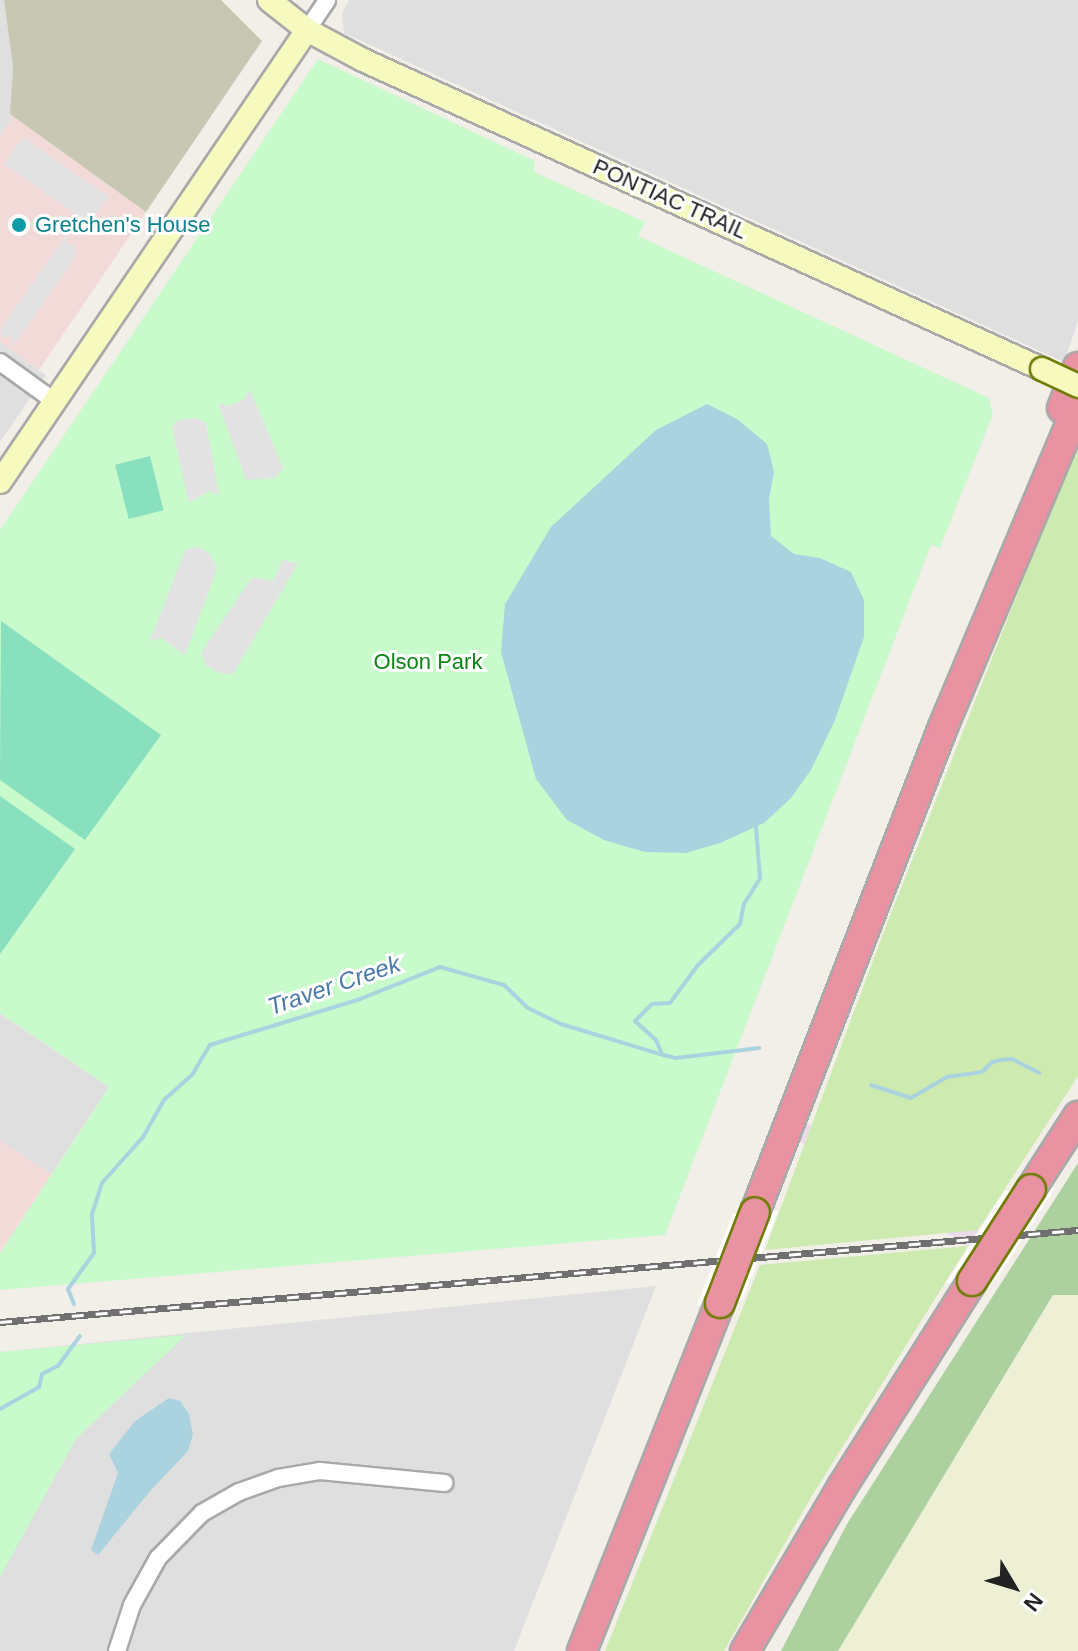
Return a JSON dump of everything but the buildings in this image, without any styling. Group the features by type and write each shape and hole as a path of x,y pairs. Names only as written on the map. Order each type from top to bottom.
{"highway":[{"path":"943,727 1008,539 1078,367"},
{"path":"582,1651 943,727 1078,406"},
{"path":"745,1651 842,1487 1078,1116"}],"main road":[{"name":"PONTIAC TRAIL","path":"269,0 307,30 404,79 1078,386"},
{"path":"0,482 307,30"}],"street":[{"path":"307,30 327,0"},
{"path":"0,362 54,401"},
{"path":"117,1651 132,1605 158,1558 202,1513 239,1492 278,1478 320,1471 444,1483"}],"shaded area":[{"path":"0,0 4,0 13,67 10,122 0,135"},
{"path":"4,0 221,0 262,41 146,212 10,114 13,67"},
{"path":"349,0 1078,0 1078,321 1064,362 344,33 342,14"},
{"path":"10,114 146,212 39,370 0,342 0,135 10,122"},
{"path":"23,137 108,197 89,224 4,164"},
{"path":"66,235 67,245 74,244 76,256 13,347 11,336 3,339 0,330"},
{"path":"0,342 46,375 0,442"},
{"path":"250,390 283,468 275,478 246,480 218,403 230,406 244,399"},
{"path":"196,418 206,423 219,495 210,491 189,503 172,427 179,420"},
{"path":"198,547 210,554 217,569 185,655 161,638 150,641 185,550"},
{"path":"283,560 298,563 233,674 219,673 206,665 201,653 252,577 273,581"},
{"path":"0,1013 109,1087 52,1174 0,1141"},
{"path":"797,1117 978,1230 968,1246 786,1133"},
{"path":"0,1141 52,1174 0,1253"},
{"path":"656,1286 514,1651 0,1651 0,1352"},
{"path":"1078,1290 1078,1651 838,1651 1054,1295"}],"green space":[{"name":"Olson Park","path":"318,59 535,161 534,172 645,222 638,236 989,398 993,414 940,548 931,545 665,1235 0,1290 0,1253 109,1087 0,1013 0,530"},
{"path":"1078,441 1078,1076 978,1230 765,1250 884,931"},
{"path":"150,456 164,510 129,519 115,465"},
{"path":"1,621 161,735 85,840 0,780"},
{"path":"0,796 75,849 0,954"},
{"path":"1078,1163 1078,1295 1053,1295 838,1651 781,1651 847,1524"},
{"path":"968,1246 810,1499 724,1651 605,1651 760,1265"},
{"path":"186,1335 76,1439 0,1577 0,1352"}],"water":[{"path":"707,404 737,419 767,444 774,472 769,499 771,536 794,554 820,558 851,572 864,600 864,637 835,720 811,770 791,798 764,823 720,843 686,853 645,852 604,840 567,820 536,779 501,652 505,604 551,527 656,430"},
{"path":"169,1398 180,1401 189,1414 193,1435 188,1451 151,1490 98,1555 91,1550 118,1473 109,1454 135,1421"}],"pier":[{"path":"1055,1188 996,1280 946,1283 1005,1191"},
{"path":"778,1211 742,1301 697,1305 733,1214"}],"waterway":[{"path":"662,1054 656,1040 635,1021 652,1004 670,1003 698,965 740,924 744,904 760,878 756,827"},
{"name":"Traver Creek","path":"74,1304 68,1289 94,1253 92,1214 102,1183 143,1137 164,1100 192,1075 210,1045 360,999 440,967 504,985 528,1008 561,1024 663,1055 676,1058 759,1048"},
{"name":"Traver Creek","path":"871,1085 911,1098 947,1077 982,1072 992,1062 1012,1059 1040,1073"},
{"name":"Traver Creek","path":"0,1409 39,1387 42,1374 58,1366 80,1336"}],"railway":[{"path":"0,1322 1078,1230"}],"place":[{"name":"Gretchen's House","path":"19,225"}]}
